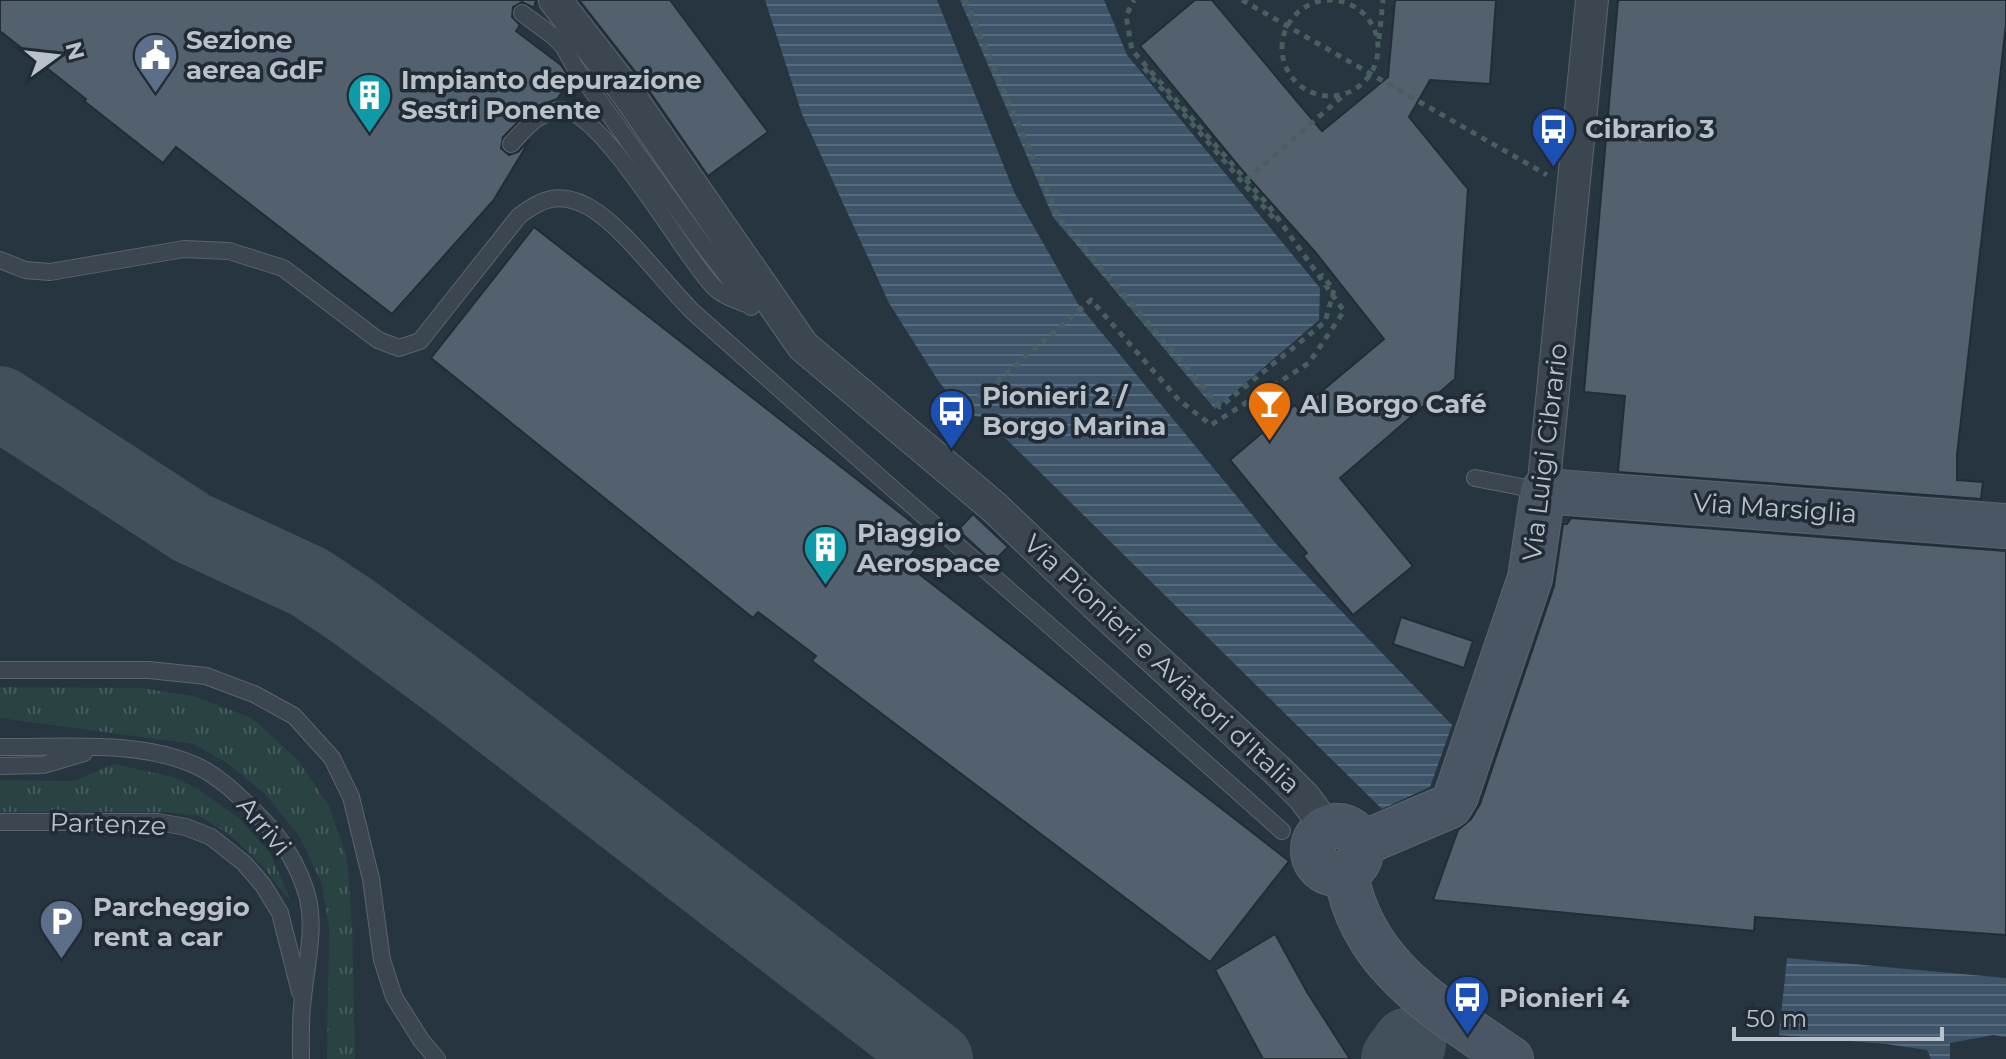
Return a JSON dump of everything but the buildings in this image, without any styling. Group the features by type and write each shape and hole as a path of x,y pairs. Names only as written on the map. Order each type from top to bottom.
{"street":[{"name":"Via Pionieri e Aviatori d'Italia","path":"555,0 626,91 732,241 759,302 803,346 994,507 1304,797 1351,846 1350,897 1360,924 1389,966 1456,1021 1511,1059"},
{"name":"Via Luigi Cibrario","path":"1351,846 1450,806 1476,741 1530,578 1543,491 1592,0"},
{"name":"Via Marsiglia","path":"1543,491 2006,526"}],"lane":[{"path":"522,13 563,46 715,289 759,302"},
{"path":"511,144 534,119 561,110 572,112 612,146 663,204"},
{"path":"0,260 25,270 50,272 184,249 229,251 283,268 378,340 399,348 420,341 519,216 538,201 563,197 587,206 619,232 692,311 1282,831"},
{"path":"1475,478 1543,491"},
{"path":"0,670 149,670 206,676 254,694 294,716 332,758 351,797 371,879 382,960 394,997 437,1059"},
{"name":"Arrivi","path":"0,747 101,748 155,753 200,768 234,791 266,822 290,855 307,896 310,943 302,1001"},
{"path":"0,766 43,765 101,748"},
{"name":"Partenze","path":"0,822 158,822 186,827 211,837 244,863 263,885 280,913 302,1001"},
{"path":"301,1059 302,1001"}],"path":[{"path":"965,0 1060,220 1220,407 1325,322 1334,290 1140,64"},
{"path":"949,423 1091,300 1179,400 1211,425 1309,363 1344,311 1269,206 1132,50 1126,16 1134,0"},
{"path":"1242,0 1573,189"},
{"path":"1346,93 1330,96 1314,93 1300,85 1283,58 1283,41 1288,26 1297,13 1309,4 1340,0 1366,16 1375,29 1378,44"},
{"path":"1246,180 1371,74 1377,59 1383,0"}],"green space":[{"path":"0,687 141,688 193,696 252,718 298,760 329,806 347,858 352,922 355,1059 327,1059 329,926 321,881 299,836 265,794 227,763 193,744 0,718"},
{"path":"114,764 173,777 198,789 240,819 269,851 292,904 262,865 229,834 199,816 166,812 0,812 0,780 74,781"}],"water":[{"path":"765,0 937,0 1015,194 1078,304 1277,545 1452,725 1430,787 1382,809 985,418 966,414 939,382 889,303 802,114"},
{"path":"960,0 1104,0 1127,55 1320,288 1319,320 1215,409 1053,217"},
{"path":"1787,958 2006,978 2006,1037 1993,1035 1950,1043 1950,1059 1931,1059 1927,1050 1779,1035"}],"taxiway":[{"path":"0,403 192,528 309,582 354,612 936,1059"},
{"path":"1398,1059 1409,1044"}],"place":[{"name":"Sezione aerea GdF","path":"155,94"},
{"name":"Impianto depurazione Sestri Ponente","path":"370,134"},
{"name":"Cibrario 3","path":"1554,168"},
{"name":"Al Borgo Café","path":"1269,443"},
{"name":"Pionieri 2 / Borgo Marina","path":"951,450"},
{"name":"Piaggio Aerospace","path":"826,587"},
{"name":"Parcheggio rent a car","path":"62,961"},
{"name":"Pionieri 4","path":"1468,1037"}]}
